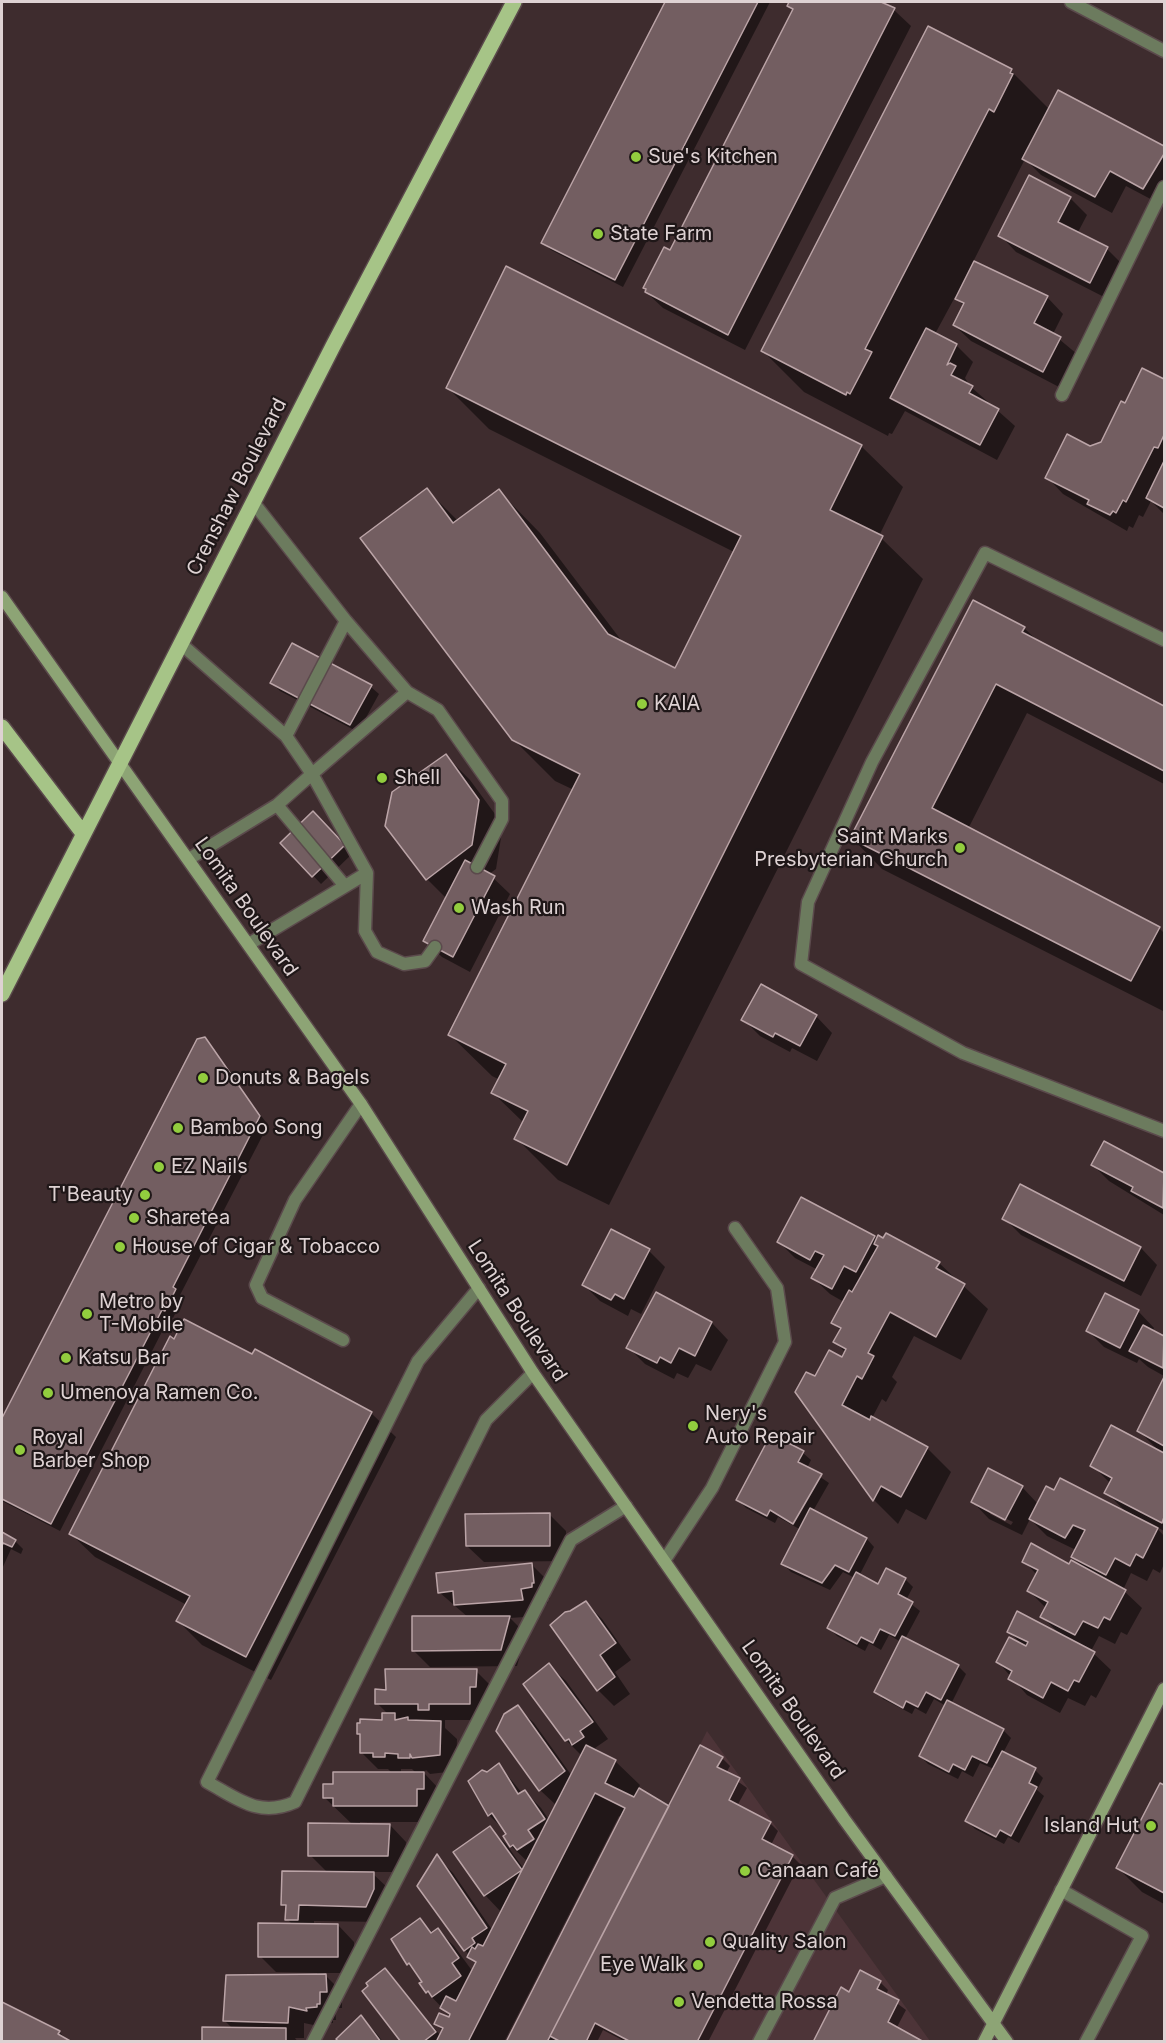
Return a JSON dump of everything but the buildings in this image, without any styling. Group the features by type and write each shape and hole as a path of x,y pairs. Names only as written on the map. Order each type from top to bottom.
{"main road":[{"name":"Crenshaw Boulevard","path":"2,994 82,832 514,2"},
{"name":"Lomita Boulevard","path":"2,597 362,1104 533,1373 886,1876 1007,2042"},
{"path":"2,727 82,832"},
{"path":"984,2042 1061,1890 1160,1707 1164,1689"}],"street":[{"path":"1071,2 1164,51"},
{"path":"1062,395 1164,187"},
{"path":"253,502 346,621 407,693 438,710 502,801 502,819 477,867"},
{"path":"1164,640 985,553 872,762 808,902 801,964 963,1053 1164,1131"},
{"path":"286,736 346,621"},
{"path":"180,643 286,736 312,774 367,873 365,931 377,952 404,964 425,961 435,947"},
{"path":"189,859 277,805 407,693"},
{"path":"277,805 345,886"},
{"path":"249,944 367,873"},
{"path":"343,1340 262,1298 255,1285 295,1200 362,1104"},
{"path":"664,1561 712,1488 785,1342 777,1288 735,1227"},
{"path":"479,1288 418,1361 207,1782 255,1808 280,1809 295,1802 486,1420 533,1373"},
{"path":"313,2042 571,1540 626,1506"},
{"path":"759,2042 835,1898 886,1876"},
{"path":"1061,1890 1142,1936 1086,2042"}],"shaded area":[{"path":"707,1731 930,2042 561,2042 669,1806"}],"place":[{"name":"Sue's Kitchen","path":"636,157"},
{"name":"State Farm","path":"598,234"},
{"name":"KAIA","path":"642,704"},
{"name":"Shell","path":"382,778"},
{"name":"Saint Marks Presbyterian Church","path":"960,848"},
{"name":"Wash Run","path":"459,908"},
{"name":"Donuts & Bagels","path":"203,1078"},
{"name":"Bamboo Song","path":"178,1128"},
{"name":"EZ Nails","path":"159,1167"},
{"name":"T'Beauty","path":"145,1195"},
{"name":"Sharetea","path":"134,1218"},
{"name":"House of Cigar & Tobacco","path":"120,1247"},
{"name":"Metro by T-Mobile","path":"87,1314"},
{"name":"Katsu Bar","path":"66,1358"},
{"name":"Umenoya Ramen Co.","path":"48,1393"},
{"name":"Nery's Auto Repair","path":"693,1426"},
{"name":"Royal Barber Shop","path":"20,1450"},
{"name":"Island Hut","path":"1151,1826"},
{"name":"Canaan Café","path":"745,1871"},
{"name":"Quality Salon","path":"710,1942"},
{"name":"Eye Walk","path":"698,1965"},
{"name":"Vendetta Rossa","path":"679,2002"}]}
